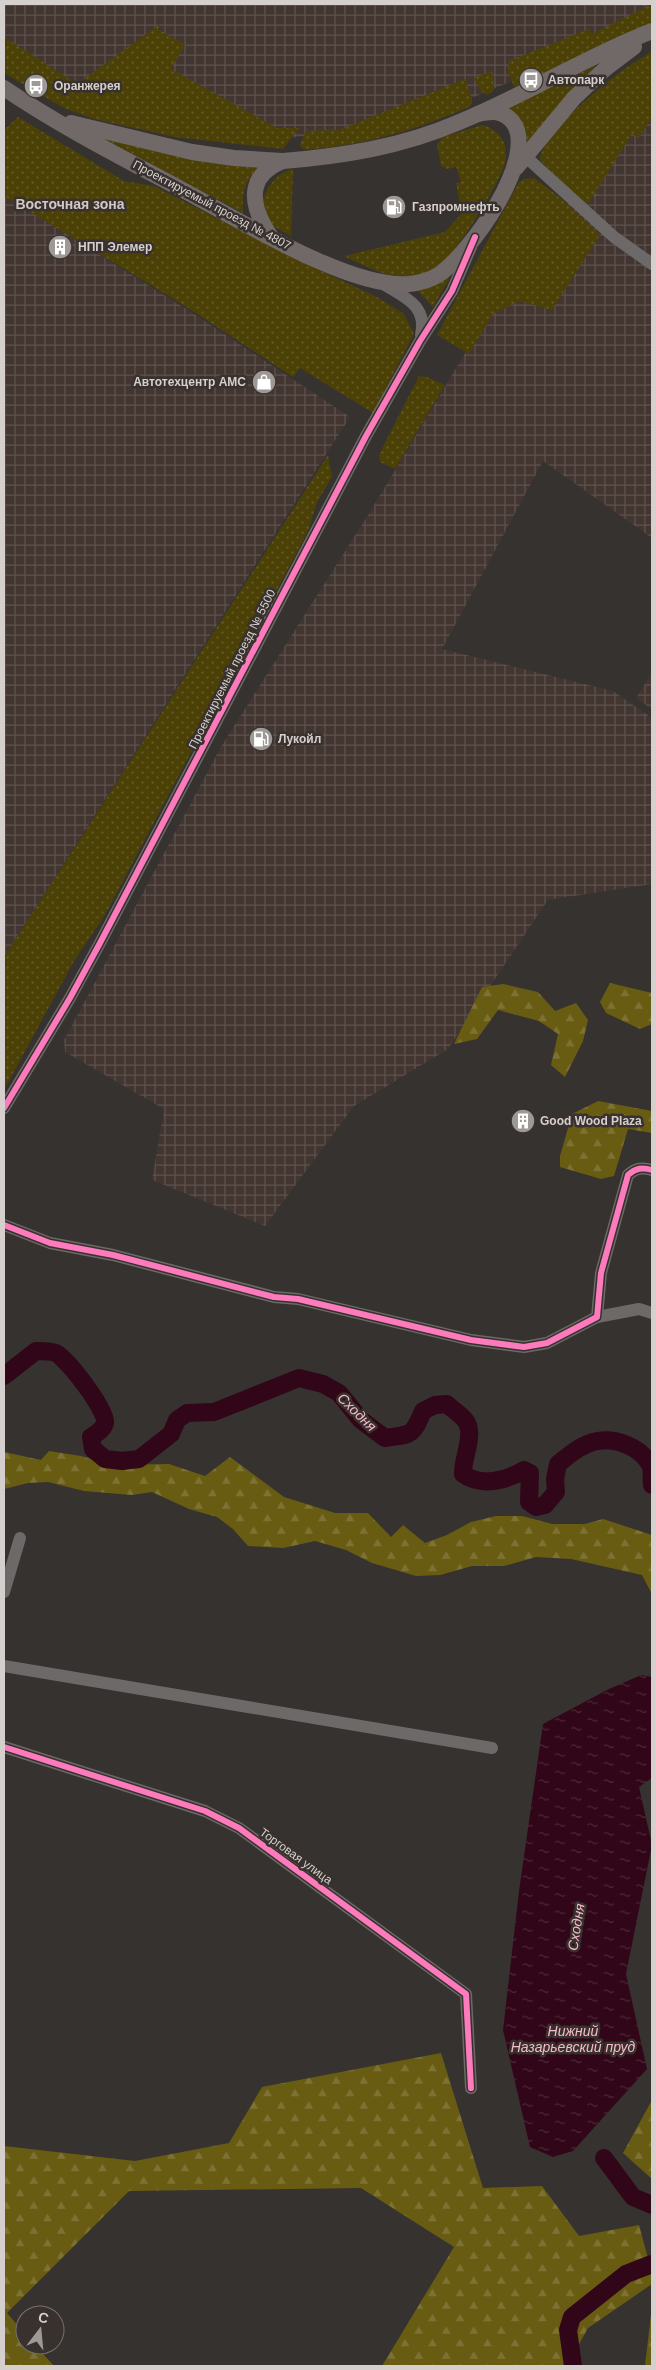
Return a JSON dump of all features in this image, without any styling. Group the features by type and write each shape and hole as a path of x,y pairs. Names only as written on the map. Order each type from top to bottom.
{"main road":[{"name":"Проектируемый проезд № 4807","path":"49,118 192,152 234,158 283,161 378,149 429,134 478,114 652,32"},
{"path":"513,171 554,121 589,83 652,32"},
{"name":"Проектируемый проезд № 4807","path":"4,88 49,118 273,238 337,269 380,282 411,284 437,276 460,256 475,238 495,207 513,171"},
{"path":"478,114 490,111 501,113 517,128 518,148 513,171"},
{"path":"273,238 259,218 254,196 263,174 272,165 283,161"}],"street":[{"path":"526,157 614,237 652,264"},
{"name":"Проектируемый проезд № 5500","path":"4,1108 92,959 303,556 420,341 452,291 475,238"},
{"name":"Проектируемый проезд № 5500","path":"380,282 418,309 424,322 420,341"},
{"path":"596,1316 601,1273 628,1176 635,1170 643,1167 652,1170"},
{"path":"4,1225 50,1243 112,1255 274,1297 298,1299 471,1340 524,1347 547,1342 596,1316 639,1310 652,1313"},
{"path":"4,1592 20,1538"},
{"path":"4,1666 492,1748"},
{"name":"Торговая улица","path":"4,1747 205,1811 239,1828 466,1994 471,2088"}],"shaded area":[{"path":"4,4 652,4 652,16 547,66 407,126 271,140 117,105 4,57"},
{"path":"652,4 652,27 514,87 508,71 509,61 589,29 592,34"},
{"path":"160,24 158,29 185,45 171,69 277,128 299,128 283,149 175,137 94,119 64,108 4,73 4,37 77,84"},
{"path":"652,51 652,117 639,138 632,134 586,207 540,160 543,150 561,124 588,98 623,70"},
{"path":"595,66 598,69 528,143 525,133 506,107"},
{"path":"492,71 494,89 486,95 481,91 474,78"},
{"path":"465,79 472,99 471,106 432,122 374,139 333,147 303,149 300,145 306,131 339,130"},
{"path":"652,99 652,538 543,461 442,649 613,691 652,718 652,884 548,900 448,1049 354,1106 265,1226 152,1180 164,1109 65,1052 64,1040 222,745 370,512 489,313 631,116"},
{"path":"18,117 124,181 154,186 306,264 377,297 404,314 414,334 373,413 300,368 293,377 182,304 4,196 4,130"},
{"path":"482,125 497,132 503,141 506,152 504,167 481,210 461,241 446,259 423,274 406,277 379,272 344,256 445,232 462,213 456,183 461,182 456,167 447,169 441,166 437,144 443,137"},
{"path":"105,139 259,167 245,188 243,213"},
{"path":"293,169 291,236 273,226 261,204 272,182 281,174"},
{"path":"534,178 562,199 600,235 552,310 520,301 493,314 469,354 437,335 519,182 524,179"},
{"path":"4,195 188,310 350,417 4,957"},
{"path":"448,277 449,279 433,307 417,290"},
{"path":"419,376 427,377 445,385 395,469 380,462 379,455"},
{"path":"328,455 332,477 317,502 308,531 105,915 74,961 4,1090 4,957"},
{"path":"652,673 652,709 636,698"}],"green space":[{"path":"610,983 652,993 652,1024 640,1029 606,1013 600,1002"},
{"path":"503,984 538,992 555,1011 576,1003 588,1020 583,1041 565,1077 551,1065 558,1034 539,1021 498,1010 477,1039 454,1044 482,987"},
{"path":"598,1101 652,1111 652,1133 628,1129 614,1176 601,1179 560,1167 560,1156 572,1114"},
{"path":"49,1451 81,1456 111,1465 169,1464 205,1476 230,1457 284,1497 335,1513 368,1513 391,1537 403,1525 425,1543 447,1535 471,1522 496,1516 522,1516 552,1524 585,1524 603,1519 652,1535 652,1594 642,1575 571,1559 536,1557 504,1566 472,1566 440,1575 416,1576 372,1563 346,1550 315,1541 283,1548 248,1546 233,1529 217,1517 189,1509 152,1492 132,1495 84,1491 48,1482 28,1483 4,1489 4,1452 41,1460"},
{"path":"441,2053 483,2188 542,2186 579,2236 639,2225 652,2273 652,2284 588,2328 567,2366 382,2366 454,2247 361,2188 129,2191 7,2313 15,2322 15,2355 44,2355 54,2366 4,2366 4,2146 135,2161 229,2143 262,2087"},
{"path":"652,2100 652,2179 623,2153"},
{"path":"652,2306 652,2366 645,2366"}],"water":[{"name":"Нижний Назарьевский пруд","path":"641,1675 652,1677 652,1778 639,1787 652,1845 626,1974 647,2069 573,2151 553,2157 530,2147 503,2030 519,1891 543,1724 607,1690"}],"waterway":[{"name":"Сходня","path":"4,1376 36,1351 54,1352 62,1357 94,1397 104,1417 105,1423 103,1428 91,1437 93,1449 105,1459 122,1461 139,1459 171,1434 177,1420 187,1413 214,1412 299,1378 323,1384 339,1393 361,1420 385,1438 410,1433 416,1426 423,1411 435,1405 447,1404 468,1425 469,1439 463,1474 478,1480 494,1481 502,1480 524,1470 530,1473 529,1502 536,1507 545,1505 556,1492 555,1479 558,1464 572,1453 592,1442 605,1440 620,1442 640,1452 650,1465 652,1485"},
{"name":"Сходня","path":"604,2158 633,2197 652,2205"},
{"name":"Сходня","path":"573,2366 568,2330 572,2317 626,2274 652,2264"}],"cycle path":[{"path":"4,1108 70,998 100,943 366,436 420,341 452,291 475,237"},
{"path":"4,1225 50,1243 113,1255 274,1297 298,1299 471,1340 524,1347 547,1343 597,1317 601,1273 628,1175 639,1169 652,1170"},
{"path":"4,1747 205,1811 239,1828 466,1994 471,2088"}],"place":[{"name":"Автопарк","path":"531,80"},
{"name":"Оранжерея","path":"36,86"},
{"name":"Газпромнефть","path":"394,207"},
{"name":"НПП Элемер","path":"60,247"},
{"name":"Автотехцентр АМС","path":"264,382"},
{"name":"Лукойл","path":"261,739"},
{"name":"Good Wood Plaza","path":"523,1121"}],"district":[{"name":"Восточная зона","path":"70,204"}]}
